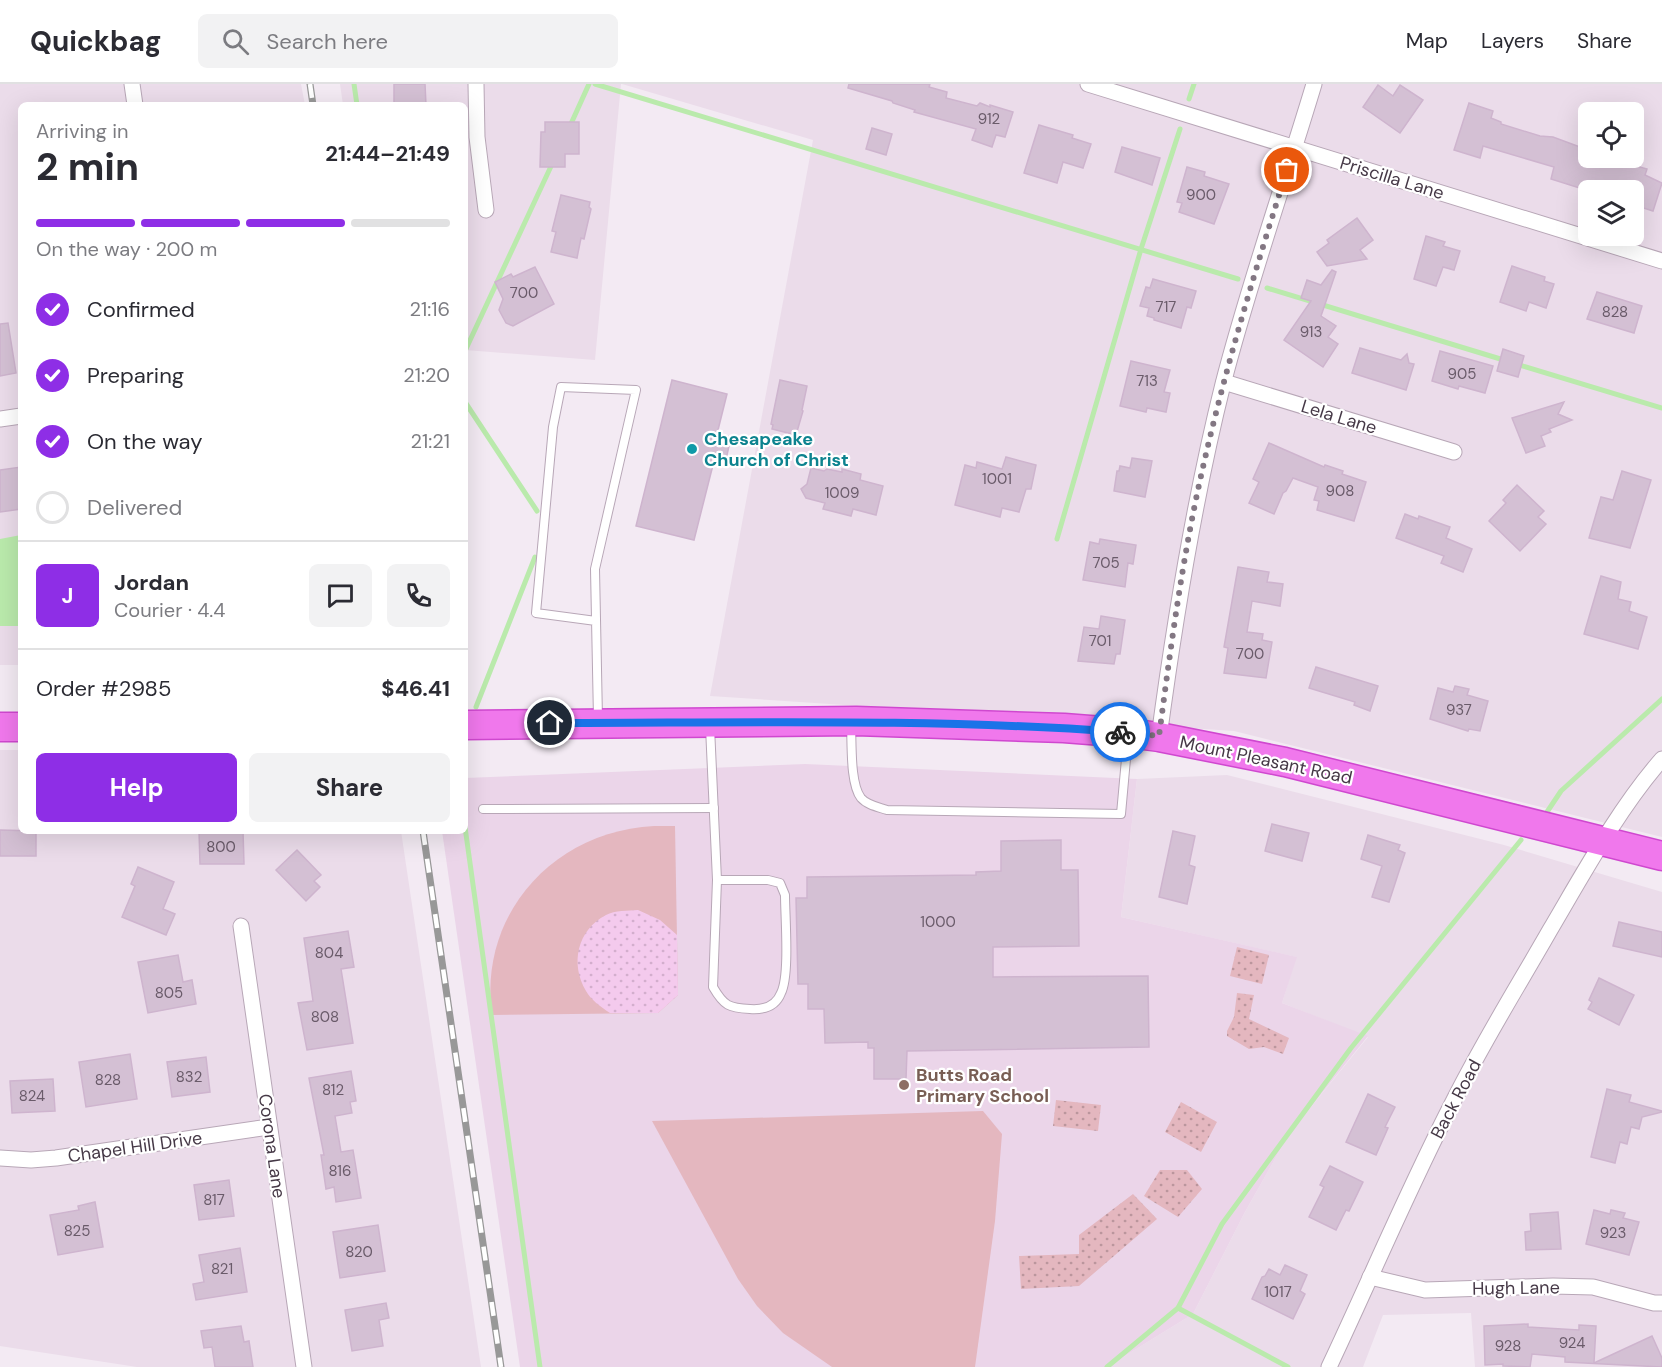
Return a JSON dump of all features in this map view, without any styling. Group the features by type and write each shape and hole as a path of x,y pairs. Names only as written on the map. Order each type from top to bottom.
{"highway":[{"name":"Mount Pleasant Road","path":"468,725 851,721 1030,726 1159,736 1285,762 1662,856"},
{"path":"0,727 18,727"}],"street":[{"path":"132,84 135,102"},
{"path":"476,84 477,137 486,210"},
{"name":"Priscilla Lane","path":"1088,84 1662,261"},
{"path":"1159,736 1184,566 1199,486 1224,382 1314,84"},
{"name":"Lela Lane","path":"1224,382 1454,452"},
{"path":"0,419 18,416"},
{"name":"Back Road","path":"1329,1367 1454,1098 1604,841 1637,791 1662,759"},
{"name":"Corona Lane","path":"241,926 304,1367"},
{"name":"Chapel Hill Drive","path":"0,1158 32,1161 269,1127"},
{"name":"Hugh Lane","path":"1370,1277 1425,1290 1593,1287 1662,1303"}],"lane":[{"path":"596,621 536,613 553,427 561,387 636,390 595,569 598,723"},
{"path":"851,721 855,787 862,799 887,810 1121,814 1128,733"},
{"path":"710,723 717,880 713,987 720,1000 732,1008 770,1007 781,995 786,979 785,895 780,883 768,880 717,880"},
{"path":"483,809 714,808"}],"shaded area":[{"path":"0,84 301,84 304,102 18,102 18,665 0,665"},
{"path":"340,84 621,84 595,360 468,350 468,102 343,102"},
{"path":"622,84 1662,84 1662,837 1234,731 710,696 813,140"},
{"path":"18,536 18,626 0,626 0,539"},
{"path":"0,750 18,750 18,834 401,834 481,1367 137,1367 0,1346"},
{"name":"Butts Road Primary School","path":"805,764 1137,779 1121,917 1297,957 1282,1003 1368,1036 1289,1134 1245,1212 1193,1314 1107,1367 520,1367 442,834 468,834 468,778"},
{"path":"1227,775 1504,845 1662,892 1662,1367 1475,1367 1471,1313 1383,1315 1363,1367 1107,1367 1193,1314 1245,1212 1289,1134 1368,1037 1282,1003 1296,957 1121,917 1137,779"},
{"path":"654,826 675,826 678,995 658,1013 492,1015 491,978 497,944 511,912 530,884 555,861 585,843 618,831"},
{"path":"1237,947 1269,955 1262,984 1230,976"},
{"path":"1237,993 1254,995 1249,1019 1289,1038 1283,1054 1264,1047 1249,1049 1227,1036 1234,1017"},
{"path":"1056,1100 1101,1105 1098,1131 1053,1126"},
{"path":"1181,1102 1217,1122 1201,1152 1165,1132"},
{"path":"983,1111 1002,1134 995,1221 975,1367 832,1367 783,1333 757,1306 738,1279 652,1121"},
{"path":"1160,1170 1187,1170 1202,1189 1178,1217 1144,1196"},
{"path":"1133,1194 1157,1219 1079,1286 1021,1289 1019,1256 1079,1254 1079,1235"}],"sand":[{"path":"638,910 660,920 677,935 678,995 658,1013 610,1013 593,1000 581,981 578,970 579,948 588,929 596,921 617,911"}],"building":[{"path":"394,84 425,84 426,102 394,102"},
{"path":"849,84 930,84 929,87 947,92 946,98 977,106 980,103 990,107 990,105 1013,112 1005,137 996,135 992,147 972,140 976,129 914,112 915,110 892,101 848,88"},
{"path":"1378,85 1393,96 1400,85 1423,100 1400,133 1363,107"},
{"path":"1469,103 1493,111 1491,118 1501,124 1540,136 1553,137 1578,146 1578,168 1643,168 1647,169 1645,175 1662,183 1653,211 1644,208 1644,180 1578,180 1578,187 1551,179 1554,167 1483,146 1480,158 1454,150"},
{"path":"545,122 579,122 579,154 565,154 565,167 540,167 541,132 545,132"},
{"path":"1039,125 1073,135 1072,138 1091,144 1083,168 1063,162 1057,183 1024,173"},
{"path":"872,128 892,134 886,155 866,149"},
{"path":"1122,147 1160,158 1152,185 1115,172"},
{"path":"1187,167 1205,172 1204,176 1229,184 1214,224 1179,212 1182,203 1177,202"},
{"path":"561,195 590,202 591,209 577,258 551,252 556,232 552,231"},
{"path":"1357,218 1373,240 1360,250 1367,259 1327,266 1317,252 1329,243 1327,240"},
{"path":"1426,236 1445,242 1443,246 1460,251 1454,270 1443,267 1436,286 1414,279"},
{"path":"1512,266 1545,277 1544,281 1554,284 1546,308 1529,302 1526,311 1500,302"},
{"path":"535,267 554,304 513,326 506,323 499,310 503,299 495,282 511,274 513,277"},
{"path":"1332,270 1336,272 1321,316 1336,326 1328,337 1338,344 1323,367 1284,340 1311,301 1301,298 1307,280 1321,285"},
{"path":"1153,279 1196,291 1191,308 1187,307 1181,328 1154,320 1147,316 1149,308 1140,306 1146,287 1150,288"},
{"path":"1597,292 1642,306 1634,333 1587,319"},
{"path":"8,323 16,373 0,376 0,324"},
{"path":"1360,348 1401,360 1407,354 1409,363 1414,364 1406,390 1352,373"},
{"path":"1503,349 1524,356 1518,377 1497,371"},
{"path":"1440,351 1493,366 1485,393 1459,386 1458,389 1432,381"},
{"path":"1131,361 1170,370 1164,392 1170,393 1166,412 1147,408 1146,412 1120,406"},
{"name":"Chesapeake Church of Christ","path":"672,380 727,394 717,434 731,437 725,464 714,461 694,540 636,526"},
{"path":"780,380 807,386 796,435 772,429"},
{"path":"1564,402 1558,414 1572,420 1549,429 1551,432 1541,436 1545,446 1526,453 1512,418"},
{"path":"1269,443 1366,482 1354,521 1317,510 1319,501 1314,500 1318,487 1293,478 1283,493 1274,514 1249,503 1259,482 1253,479"},
{"path":"1006,457 1036,465 1031,489 1026,489 1019,512 1002,508 1000,517 955,505 965,465 976,468 977,462 1002,469"},
{"path":"1132,458 1152,461 1145,497 1114,491 1117,471 1120,466 1130,468"},
{"path":"18,467 18,509 0,512 0,470"},
{"path":"811,468 842,472 842,469 861,474 860,480 883,486 876,515 853,509 851,516 823,509 825,503 806,498 801,489 807,484"},
{"path":"1622,471 1651,480 1630,548 1589,538 1601,497 1613,500"},
{"path":"1517,485 1544,511 1538,517 1546,524 1520,551 1489,521 1506,503 1503,500"},
{"path":"1405,514 1418,519 1419,516 1450,527 1446,538 1472,549 1463,572 1441,563 1444,556 1396,538"},
{"path":"1100,539 1136,545 1133,564 1128,563 1125,587 1083,580 1090,542 1099,544"},
{"path":"1238,567 1269,572 1267,582 1283,584 1280,606 1252,601 1247,632 1263,634 1262,640 1272,642 1266,678 1224,673 1228,648 1224,647"},
{"path":"1601,576 1621,582 1618,599 1631,602 1629,611 1647,617 1638,649 1584,634"},
{"path":"1101,616 1125,620 1120,654 1116,654 1114,664 1078,661 1084,627 1099,629"},
{"path":"1316,667 1378,686 1370,711 1354,705 1355,702 1309,688"},
{"path":"1455,686 1469,689 1467,695 1488,701 1480,731 1469,729 1468,731 1430,719 1438,688 1453,692"},
{"path":"1272,824 1309,833 1302,861 1265,851"},
{"path":"0,830 18,830 18,834 36,834 36,856 0,856"},
{"path":"1173,831 1195,836 1189,865 1195,867 1187,904 1159,897"},
{"path":"199,834 243,834 244,864 200,864"},
{"path":"1368,835 1400,845 1398,850 1405,853 1389,902 1372,897 1382,866 1361,859"},
{"path":"1061,840 1061,870 1078,870 1079,946 993,947 993,977 1148,976 1149,1047 907,1051 906,1079 874,1079 874,1048 868,1048 868,1042 825,1043 824,1009 808,1009 808,984 798,984 796,898 807,898 807,877 976,875 976,872 1001,871 1001,841"},
{"path":"297,850 321,875 314,881 320,887 306,901 276,870"},
{"path":"138,867 174,882 163,909 175,914 166,935 122,917 135,886 131,884"},
{"path":"1619,922 1662,932 1662,957 1613,946"},
{"path":"348,931 354,967 341,969 353,1043 307,1050 298,1003 313,1001 304,938"},
{"path":"178,955 183,982 192,980 196,1004 148,1013 138,962"},
{"path":"1599,978 1634,995 1619,1025 1588,1009 1592,1002 1589,1000"},
{"path":"130,1054 137,1099 86,1107 79,1062"},
{"path":"206,1057 210,1092 172,1097 167,1062"},
{"path":"351,1071 356,1101 350,1102 352,1113 335,1116 341,1152 353,1150 361,1198 336,1202 334,1187 326,1189 321,1155 324,1155 309,1078"},
{"path":"53,1079 55,1111 12,1113 10,1081"},
{"path":"1607,1089 1631,1095 1629,1102 1662,1111 1642,1117 1639,1129 1631,1127 1627,1144 1620,1142 1615,1163 1591,1157"},
{"path":"1368,1094 1395,1107 1385,1127 1388,1128 1376,1155 1346,1142"},
{"path":"1330,1166 1363,1182 1349,1211 1346,1210 1336,1230 1309,1217 1324,1187 1320,1185"},
{"path":"229,1180 234,1216 199,1220 194,1185"},
{"path":"95,1202 103,1247 58,1255 50,1215 79,1210 78,1206"},
{"path":"1594,1210 1610,1214 1611,1210 1625,1213 1623,1218 1639,1222 1629,1255 1586,1244"},
{"path":"1558,1212 1561,1249 1526,1250 1525,1232 1531,1231 1530,1214"},
{"path":"378,1225 385,1271 340,1278 333,1232"},
{"path":"240,1248 247,1292 196,1300 193,1284 204,1282 199,1255"},
{"path":"1285,1265 1307,1275 1300,1291 1305,1294 1293,1319 1252,1299 1262,1277 1269,1269 1280,1275"},
{"path":"386,1303 389,1318 379,1320 383,1346 352,1351 345,1310"},
{"path":"1528,1324 1528,1327 1579,1330 1579,1325 1596,1326 1594,1363 1652,1336 1662,1358 1662,1367 1565,1362 1565,1357 1532,1354 1530,1367 1485,1365 1484,1326"},
{"path":"241,1326 244,1342 249,1341 253,1367 215,1367 212,1347 204,1348 201,1331"}],"waterway":[{"path":"354,84 357,102"},
{"path":"570,126 589,84"},
{"path":"595,84 1238,279"},
{"path":"1189,99 1194,84"},
{"path":"1057,539 1141,249 1180,129"},
{"path":"468,345 553,162"},
{"path":"1267,288 1507,361"},
{"path":"1516,364 1662,408"},
{"path":"468,407 537,511"},
{"path":"476,707 535,557"},
{"path":"1547,812 1561,791 1662,699"},
{"path":"466,834 540,1367"},
{"path":"1107,1367 1178,1308 1222,1224 1351,1048 1521,840"},
{"path":"1178,1308 1288,1367"}],"railway":[{"path":"310,84 313,102"},
{"path":"423,834 501,1367"}],"way so far":[{"path":"1120,732 1159,736 1176,615 1199,486 1228,367 1287,170"}],"place":[{"name":"Chesapeake Church of Christ","path":"692,449"},
{"name":"Butts Road Primary School","path":"904,1085"}],"route":[{"path":"550,723 856,721 1026,726 1120,732"}]}
